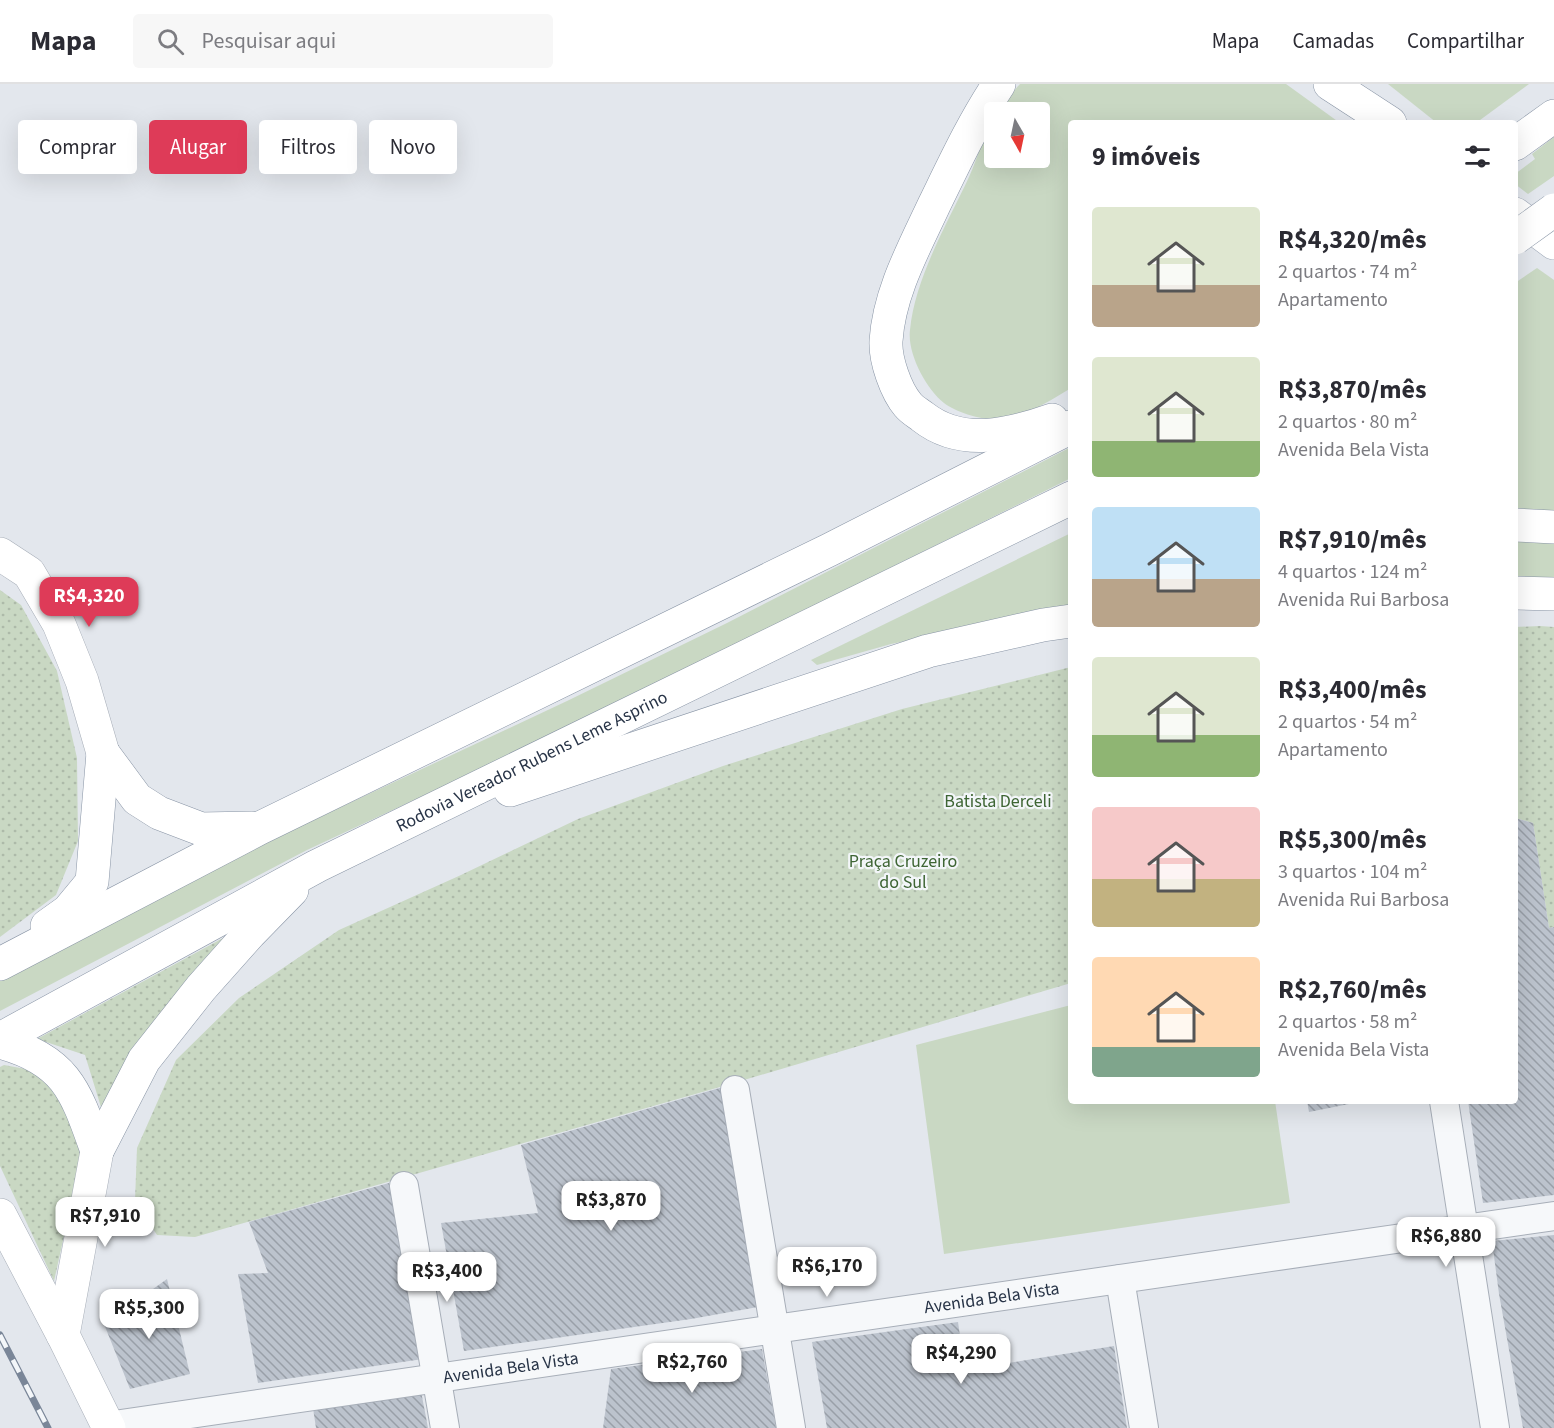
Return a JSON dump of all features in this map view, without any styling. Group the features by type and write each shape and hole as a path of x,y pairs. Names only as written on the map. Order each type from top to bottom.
{"main road":[{"path":"999,84 975,120 908,258 891,309 886,344 893,377 908,405 936,427 973,437 1022,430 1068,414"},
{"path":"1330,84 1384,120"},
{"path":"1358,84 1395,120"},
{"path":"1518,142 1553,116"},
{"path":"1518,236 1554,210"},
{"path":"1518,216 1554,243"},
{"path":"0,962 260,828 830,550 1068,428"},
{"name":"Rodovia Vereador Rubens Leme Asprino","path":"0,1041 317,866 1068,499"},
{"path":"1518,525 1554,527"},
{"path":"0,554 29,573 59,624 82,681 103,753 137,799 159,813 201,829 260,828"},
{"path":"1518,593 1554,594"},
{"path":"384,833 928,651 1068,621"},
{"path":"0,962 68,911 92,882 103,753"},
{"path":"63,1335 97,1151 144,1060 229,957 317,866"},
{"path":"0,1041 42,1059 57,1069 68,1082 83,1110 97,1151"},
{"path":"0,1215 108,1427"}],"street":[{"path":"735,1090 791,1428"},
{"path":"1444,1104 1495,1428"},
{"path":"404,1186 445,1428"},
{"name":"Avenida Bela Vista","path":"108,1427 1554,1216"},
{"path":"1120,1279 1144,1428"}],"green space":[{"path":"1020,84 1286,84 1336,120 1068,120 1068,390 1037,408 1019,415 1010,418 986,419 956,410 937,397 919,370 912,349 910,330 913,310 925,271 984,140 984,168 1050,168 1050,102 1005,102"},
{"path":"1388,84 1529,84 1480,120 1433,120"},
{"path":"1554,137 1554,176 1528,194 1518,186 1518,172 1535,159 1532,154"},
{"path":"1537,268 1554,280 1554,514 1518,513 1518,281"},
{"path":"1068,449 1068,479 577,724 307,850 0,1011 0,981 39,960 294,829 727,623"},
{"path":"1068,534 1068,608 891,644 817,665 811,660"},
{"path":"1518,539 1554,541 1554,581 1518,579"},
{"path":"0,590 21,605 57,671 77,758 78,841 56,895 0,937"},
{"path":"1518,627 1554,627 1554,927 1549,928 1533,823 1518,819"},
{"name":"Praça Cruzeiro do Sul","path":"1068,668 1068,984 734,1083 195,1237 157,1235 135,1201 137,1148 176,1060 239,998 339,930 578,819 723,766 902,709"},
{"path":"236,931 133,1047 104,1117 85,1055 37,1039"},
{"path":"1068,1006 1068,1104 1275,1104 1290,1203 944,1254 916,1045"},
{"path":"4,1065 31,1070 51,1088 85,1142 54,1281 0,1166 0,1067"}],"building":[{"path":"1518,819 1533,823 1549,928 1554,927 1554,1195 1483,1203 1468,1104 1518,1104"},
{"path":"723,1087 758,1307 691,1319 464,1351 441,1223 538,1213 521,1145"},
{"path":"1308,1104 1349,1104 1309,1112"},
{"path":"389,1183 403,1243 423,1359 258,1383 238,1274 268,1273 249,1222"},
{"path":"1554,1235 1554,1428 1523,1428 1492,1241"},
{"path":"167,1279 190,1374 130,1389 104,1324"},
{"path":"958,1322 965,1370 1114,1346 1127,1428 827,1428 812,1342"},
{"path":"762,1349 776,1428 603,1428 611,1369"},
{"path":"421,1391 428,1428 316,1428 313,1408"}],"railway":[{"path":"0,1335 48,1428"}],"park label":[{"name":"Batista Derceli","path":"998,801"}]}
